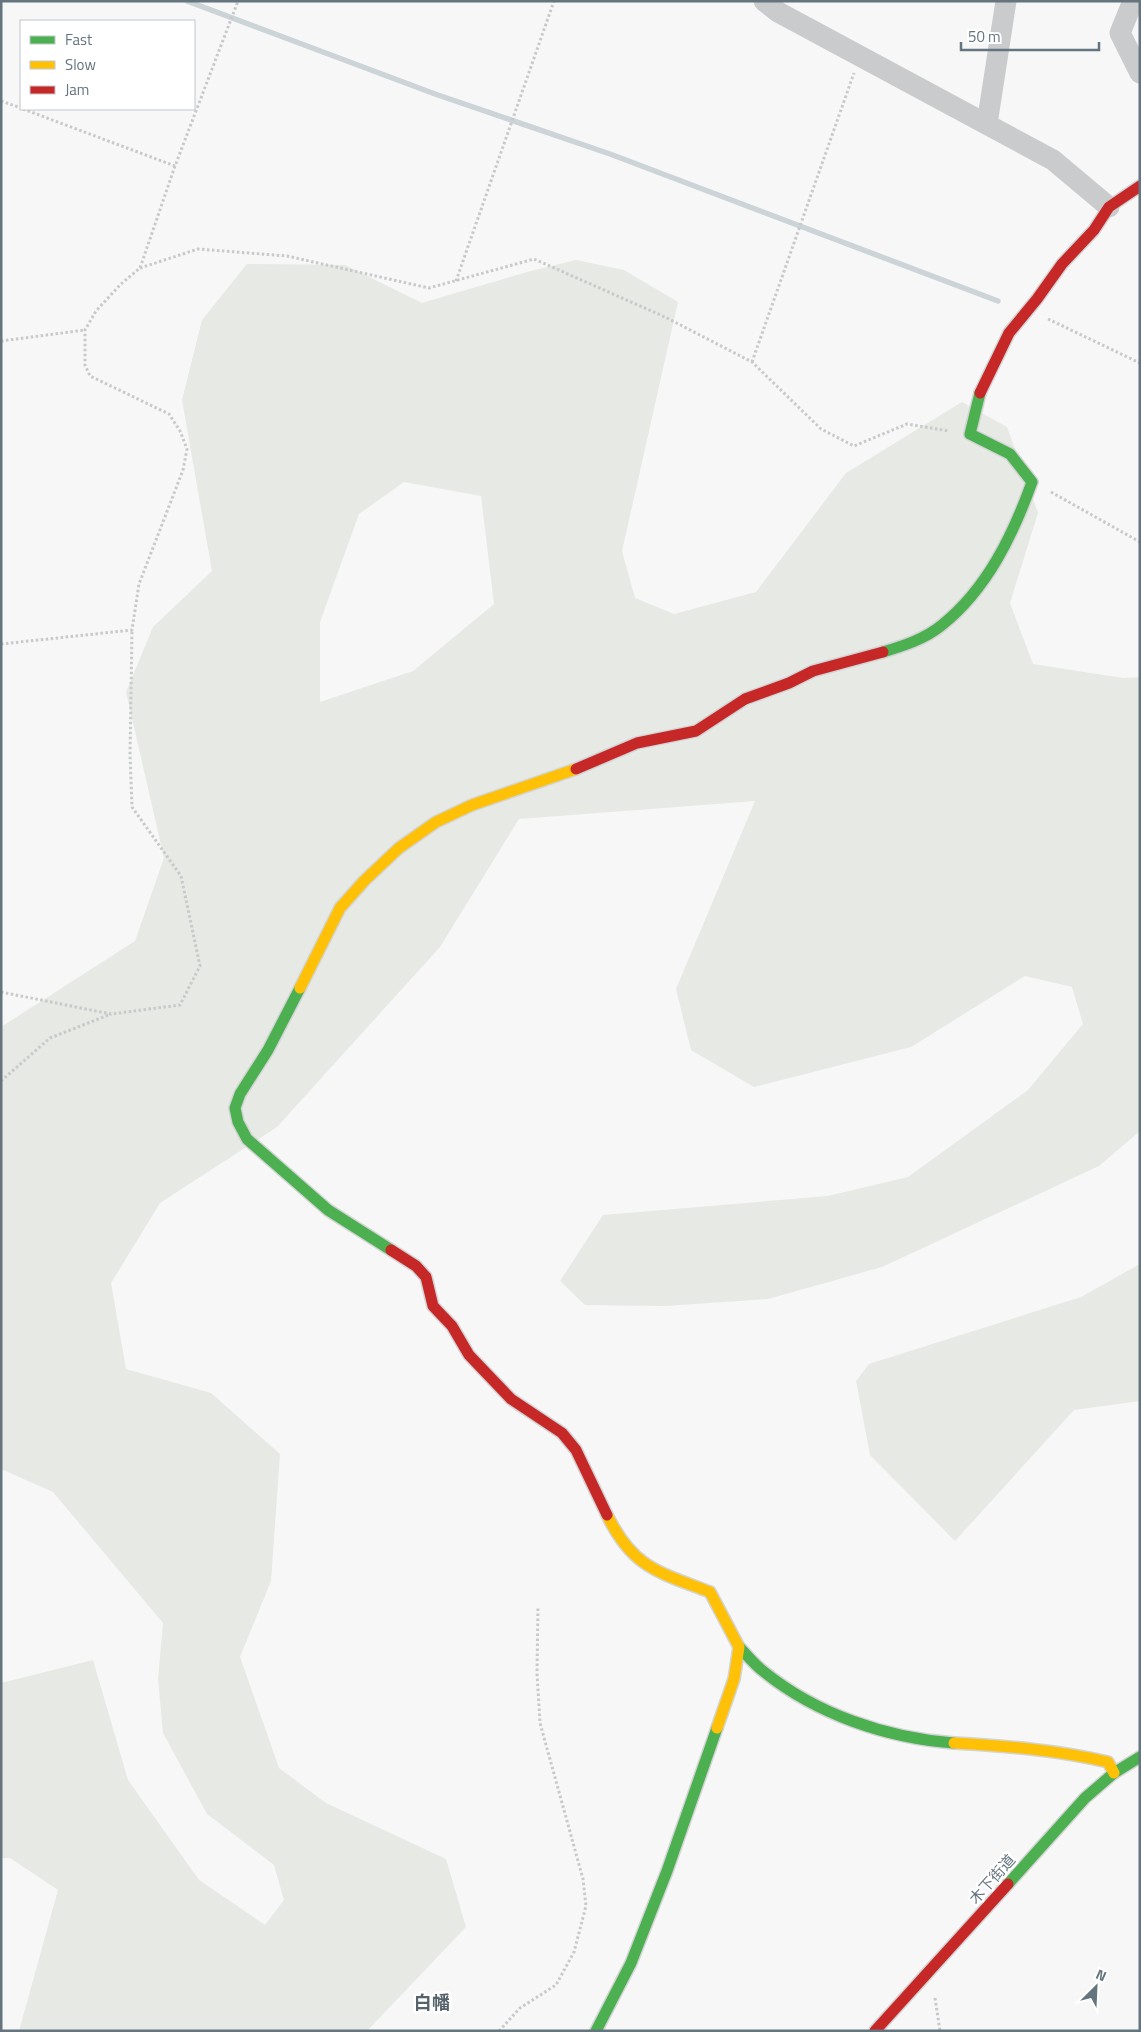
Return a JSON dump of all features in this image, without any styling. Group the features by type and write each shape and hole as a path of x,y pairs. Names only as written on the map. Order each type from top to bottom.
{"street":[{"path":"764,1 778,12 1053,160 1109,207"},
{"path":"987,124 1006,1"},
{"path":"1133,1 1120,33 1140,73"},
{"path":"1114,1773 1108,1762 1078,1754 1012,1746 934,1741 880,1729 840,1716 808,1700 764,1671 738,1647 710,1592 654,1570 633,1555 618,1538 576,1450 562,1433 511,1399 469,1355 452,1326 433,1306 426,1277 416,1266 328,1210 271,1161 247,1139 238,1122 235,1108 240,1094 268,1050 284,1020 340,908 364,881 399,848 436,822 472,805 568,772 637,743 696,730 744,699 813,671 907,645 941,626 967,600 995,564 1017,523 1032,482 1010,454 970,434 978,397 1009,333 1062,264 1094,230 1109,207 1140,186"},
{"path":"596,2031 631,1963 667,1871 734,1679 738,1647"},
{"name":"木下街道","path":"876,2031 1085,1798 1114,1773 1140,1757"}],"path":[{"path":"140,268 175,166 238,1"},
{"path":"456,281 554,1"},
{"path":"752,362 860,56"},
{"path":"1,101 20,107"},
{"path":"27,110 175,166"},
{"path":"1,1081 50,1038 111,1014 180,1005 200,966 181,876 132,807 130,754 132,630 139,584 183,470 187,449 180,431 169,414 90,376 85,366 83,346 85,330 96,311 121,284 140,268 198,249 287,256 429,288 534,259 665,317 752,362 821,428 854,446 907,424 970,434"},
{"path":"1028,309 1140,363"},
{"path":"1,341 85,330"},
{"path":"1032,482 1140,542"},
{"path":"1,644 132,630"},
{"path":"1,992 111,1014"},
{"path":"499,2031 520,2008 556,1985 574,1952 586,1906 583,1879 540,1724 537,1673 538,1607"}],"shaded area":[{"path":"576,260 624,270 678,302 622,551 635,598 674,614 756,592 846,473 962,402 1007,427 1038,513 1010,603 1033,664 1123,678 1140,677 1140,1131 1099,1166 882,1267 768,1299 665,1306 585,1305 560,1281 603,1215 828,1196 908,1177 1028,1090 1083,1024 1072,987 1025,976 911,1047 754,1087 691,1050 676,989 755,801 519,819 440,947 277,1127 160,1203 111,1283 126,1369 211,1393 280,1454 271,1581 240,1657 279,1768 326,1803 446,1859 466,1927 367,2031 19,2031 58,1890 10,1858 1,1858 1,1683 93,1660 128,1780 199,1880 265,1925 284,1900 274,1865 207,1814 163,1733 158,1679 163,1623 53,1492 1,1469 1,1027 135,941 164,858 126,692 153,627 212,571 182,400 202,320 247,264 345,265 422,303 527,272","holes":["404,482 481,496 494,604 413,671 320,702 320,622 359,514"]},
{"path":"1140,1264 1140,1401 1074,1410 955,1541 870,1455 856,1381 869,1364 1081,1297"}],"waterway":[{"path":"187,1 435,94 610,154 998,301"}],"traffic: fast":[{"path":"883,652 914,642 935,630 958,611 997,560 1025,502 1032,482 1010,454 970,434 980,393"},
{"path":"300,988 268,1050 240,1094 235,1108 238,1122 247,1139 328,1210 391,1250"},
{"path":"739,1647 760,1668 784,1686 806,1700 829,1711 853,1721 903,1736 954,1743"},
{"path":"596,2031 631,1963 667,1871 717,1728"},
{"path":"1008,1884 1085,1798 1114,1773 1140,1757"}],"traffic: slow":[{"path":"300,988 340,908 364,881 399,848 436,822 472,805 576,769"},
{"path":"607,1515 627,1547 649,1566 661,1573 710,1592 739,1647 734,1679 717,1728"},
{"path":"954,1743 1070,1754 1108,1762 1114,1773"}],"traffic: jam":[{"path":"980,393 1009,333 1062,264 1094,230 1109,207 1140,186"},
{"path":"576,769 637,743 696,731 745,699 789,683 813,671 883,652"},
{"path":"391,1250 416,1266 426,1277 433,1306 452,1326 469,1355 511,1399 562,1433 576,1450 607,1515"},
{"path":"875,2031 1008,1884"}],"district":[{"name":"白幡","path":"432,2002"}]}
